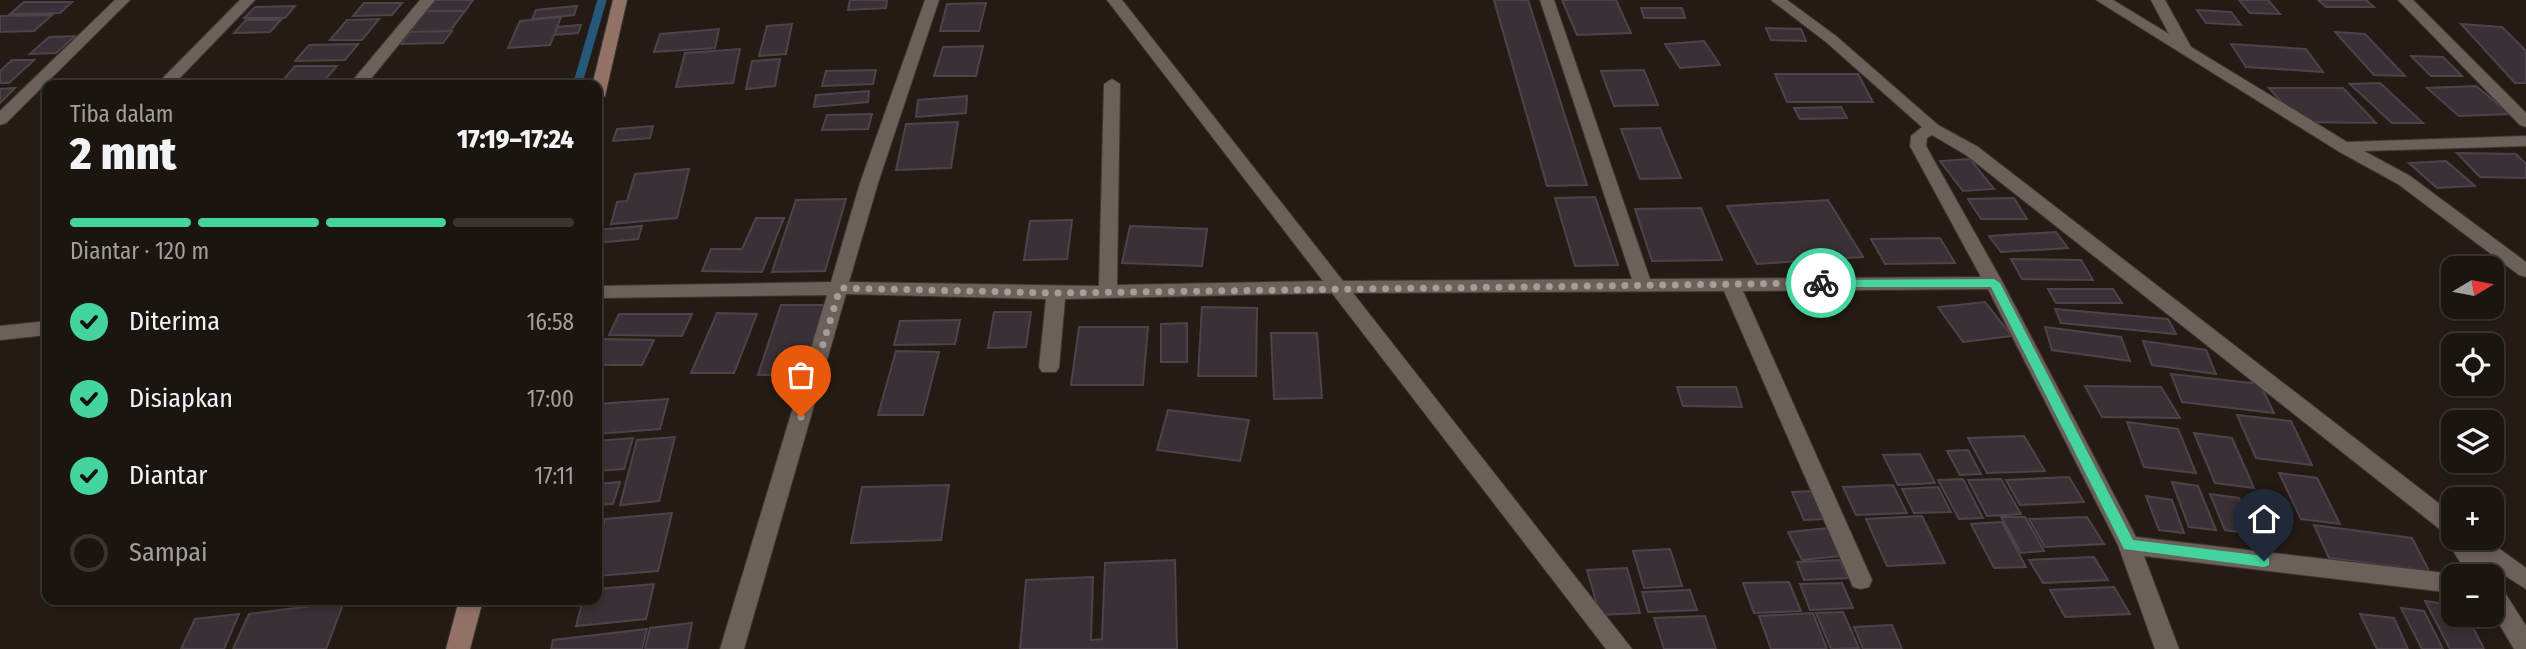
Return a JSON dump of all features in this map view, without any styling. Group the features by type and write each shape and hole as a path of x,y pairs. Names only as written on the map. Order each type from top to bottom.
{"main road":[{"path":"601,80 620,0"},
{"path":"458,649 470,605"}],"street":[{"path":"0,120 123,0"},
{"path":"169,80 248,0"},
{"path":"361,80 428,0"},
{"path":"732,649 869,183 932,0"},
{"path":"1114,0 1620,649"},
{"path":"1547,0 1643,285"},
{"path":"1777,0 1831,39 1932,128 1972,150 2441,521"},
{"path":"2104,0 2344,147 2404,180 2526,271"},
{"path":"2158,0 2184,49"},
{"path":"2405,0 2526,122"},
{"path":"1108,292 1112,84"},
{"path":"2501,98 2526,100"},
{"path":"1932,128 1919,136 1918,146 1994,283 2129,545 2167,649"},
{"path":"2344,147 2526,141"},
{"path":"602,292 840,288 1056,293 1994,283"},
{"path":"1730,284 1861,580"},
{"path":"1049,368 1056,293"},
{"path":"0,333 42,329"},
{"path":"2129,545 2441,582"},
{"path":"2484,550 2526,580"},
{"path":"2504,612 2526,647"}],"building":[{"path":"435,0 473,0 465,11 426,11"},
{"path":"850,0 887,0 886,8 848,10"},
{"path":"1494,0 1528,0 1587,185 1547,186"},
{"path":"1562,0 1616,0 1631,33 1577,35"},
{"path":"2239,0 2268,0 2280,14 2250,13"},
{"path":"2318,0 2366,0 2374,7 2326,7"},
{"path":"24,2 72,2 60,13 10,14"},
{"path":"364,3 402,3 392,15 353,16"},
{"path":"986,3 979,31 940,31 947,4"},
{"path":"295,6 285,18 244,18 255,7"},
{"path":"577,6 574,15 532,19 536,10"},
{"path":"1641,8 1682,8 1685,18 1644,18"},
{"path":"2197,10 2231,12 2241,25 2206,23"},
{"path":"426,11 465,11 450,31 410,32"},
{"path":"52,15 34,31 0,32 0,16"},
{"path":"561,17 550,45 508,48 520,21"},
{"path":"379,19 362,40 330,40 347,20"},
{"path":"246,20 281,20 270,32 234,33"},
{"path":"792,24 786,54 759,56 767,26"},
{"path":"2461,24 2502,27 2526,51 2526,83 2515,83"},
{"path":"581,25 578,33 555,35 557,27"},
{"path":"1766,28 1801,29 1806,41 1771,40"},
{"path":"719,29 715,48 654,52 660,34"},
{"path":"452,31 443,43 401,44 410,32"},
{"path":"2335,32 2365,34 2405,76 2374,75"},
{"path":"75,36 56,53 30,54 49,37"},
{"path":"1704,41 1720,65 1680,68 1665,44"},
{"path":"358,44 345,60 295,61 309,45"},
{"path":"2231,44 2306,49 2323,72 2246,67"},
{"path":"983,46 976,76 934,76 943,47"},
{"path":"740,49 733,83 676,87 685,53"},
{"path":"2411,56 2443,57 2462,76 2431,76"},
{"path":"780,59 775,86 746,89 752,61"},
{"path":"12,60 34,60 9,83 0,83 0,71"},
{"path":"295,66 337,66 325,80 283,80"},
{"path":"876,70 873,84 822,86 826,71"},
{"path":"1644,70 1658,105 1614,106 1601,71"},
{"path":"1775,74 1858,74 1873,102 1787,102"},
{"path":"2380,83 2423,123 2392,123 2350,84"},
{"path":"2476,86 2510,114 2459,116 2427,88"},
{"path":"15,88 0,103 0,89"},
{"path":"2269,88 2343,88 2376,123 2299,122"},
{"path":"869,91 868,102 814,107 816,95"},
{"path":"967,96 966,113 916,117 918,100"},
{"path":"1841,107 1847,118 1800,119 1794,108"},
{"path":"872,114 868,129 822,130 827,115"},
{"path":"958,122 951,168 896,170 906,124"},
{"path":"653,126 650,138 613,141 617,129"},
{"path":"1660,128 1681,178 1640,179 1621,129"},
{"path":"2457,153 2516,154 2526,164 2526,178 2480,177"},
{"path":"1970,159 1994,189 1963,191 1940,161"},
{"path":"2446,161 2475,186 2437,188 2409,163"},
{"path":"689,169 677,218 611,224 617,202 627,201 635,174"},
{"path":"1595,197 1618,265 1575,266 1555,198"},
{"path":"2014,198 2027,219 1981,219 1968,199"},
{"path":"846,199 825,271 772,272 796,200"},
{"path":"1828,200 1863,257 1757,264 1727,206"},
{"path":"1701,208 1722,260 1652,261 1635,209"},
{"path":"756,218 784,218 762,272 702,271 711,249 742,249"},
{"path":"1072,220 1067,259 1024,260 1030,221"},
{"path":"642,226 638,239 602,243 602,230"},
{"path":"1130,226 1207,229 1202,266 1122,263"},
{"path":"2056,232 2068,248 2001,252 1989,236"},
{"path":"1940,238 1955,263 1885,264 1871,239"},
{"path":"2011,259 2081,260 2093,280 2022,279"},
{"path":"2048,289 2113,289 2122,303 2056,303"},
{"path":"1985,302 2012,336 1963,342 1938,307"},
{"path":"781,305 826,305 805,374 758,375"},
{"path":"1202,307 1257,308 1256,376 1198,376"},
{"path":"2055,309 2168,319 2176,334 2061,323"},
{"path":"994,312 1031,312 1026,347 988,348"},
{"path":"717,313 757,314 734,373 691,373"},
{"path":"619,314 692,314 682,336 609,335"},
{"path":"960,320 955,344 894,345 900,321"},
{"path":"1187,323 1187,362 1161,362 1161,324"},
{"path":"1079,327 1148,327 1143,385 1071,385"},
{"path":"2045,327 2121,337 2130,361 2052,350"},
{"path":"1271,333 1317,333 1322,398 1274,399"},
{"path":"654,340 642,365 602,365 602,341"},
{"path":"2143,341 2206,350 2216,374 2152,365"},
{"path":"896,351 939,352 923,415 878,415"},
{"path":"2171,374 2260,384 2274,413 2182,402"},
{"path":"2085,386 2161,387 2180,418 2102,417"},
{"path":"1677,387 1736,387 1742,407 1683,406"},
{"path":"668,399 660,429 602,434 602,404"},
{"path":"1168,410 1249,420 1240,461 1157,450"},
{"path":"2237,415 2291,421 2312,465 2256,458"},
{"path":"2127,422 2178,429 2196,473 2144,467"},
{"path":"2194,433 2232,438 2254,488 2215,483"},
{"path":"2024,436 2045,471 1987,473 1968,438"},
{"path":"675,437 659,501 620,505 637,440"},
{"path":"633,438 624,469 602,471 602,441"},
{"path":"1968,450 1981,474 1960,475 1947,451"},
{"path":"1920,454 1935,483 1898,485 1883,455"},
{"path":"2279,473 2317,478 2340,524 2301,519"},
{"path":"2069,477 2084,502 2020,505 2006,480"},
{"path":"1963,479 1983,518 1959,519 1938,480"},
{"path":"2001,479 2021,514 1987,516 1968,480"},
{"path":"620,482 613,504 602,505 602,484"},
{"path":"2172,482 2198,486 2216,530 2189,527"},
{"path":"949,485 941,540 851,543 862,487"},
{"path":"1893,485 1907,513 1856,515 1843,487"},
{"path":"1938,487 1951,512 1914,513 1902,489"},
{"path":"1814,491 1826,519 1804,520 1792,492"},
{"path":"2210,494 2239,498 2255,534 2225,530"},
{"path":"2146,496 2172,500 2184,533 2159,530"},
{"path":"672,513 658,571 602,576 602,530 605,519"},
{"path":"1922,516 1945,563 1887,566 1866,519"},
{"path":"2001,517 2025,517 2044,551 2021,553"},
{"path":"2087,517 2104,544 2045,547 2029,519"},
{"path":"2002,522 2026,567 1994,568 1971,524"},
{"path":"2314,525 2412,538 2429,571 2329,558"},
{"path":"1828,528 1842,556 1802,560 1788,532"},
{"path":"1670,549 1682,586 1644,588 1633,551"},
{"path":"2094,557 2108,580 2043,583 2029,560"},
{"path":"1175,560 1177,649 1020,649 1026,580 1093,577 1091,640 1102,639 1105,563"},
{"path":"1840,560 1848,578 1804,580 1797,562"},
{"path":"1627,568 1640,613 1600,615 1587,570"},
{"path":"1789,582 1801,611 1754,613 1743,583"},
{"path":"1842,583 1853,608 1810,610 1800,584"},
{"path":"654,584 646,619 576,626 582,605 602,605 602,589"},
{"path":"2114,587 2130,614 2065,617 2050,590"},
{"path":"1690,590 1697,610 1648,612 1642,592"},
{"path":"2425,601 2441,603 2441,627 2473,627 2484,649 2450,649"},
{"path":"320,605 343,605 326,649 233,649 249,614"},
{"path":"2401,608 2424,611 2443,649 2422,649"},
{"path":"1843,612 1859,648 1831,649 1816,613"},
{"path":"1813,613 1827,649 1771,649 1759,616"},
{"path":"239,614 224,649 181,649 195,619"},
{"path":"2360,614 2394,618 2408,649 2377,649"},
{"path":"1705,616 1716,649 1664,649 1654,618"},
{"path":"692,623 687,649 645,649 650,628"},
{"path":"1892,625 1902,649 1863,649 1854,627"},
{"path":"647,629 642,649 551,649 553,640"}],"waterway":[{"path":"579,80 602,0"}],"way so far":[{"path":"801,417 840,288 1056,293 1821,283"}],"route":[{"path":"1821,283 1994,283 2129,545 2264,561"}]}
